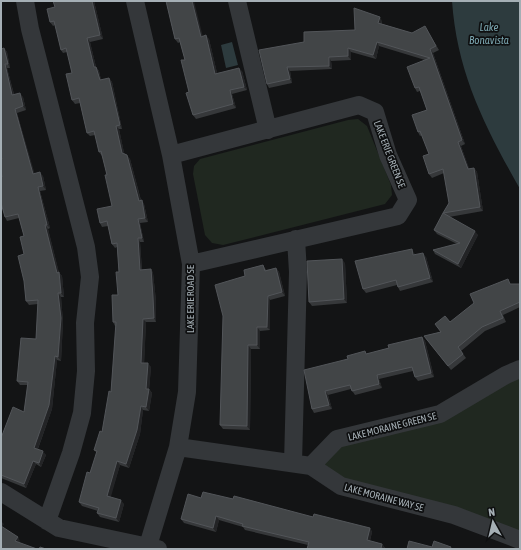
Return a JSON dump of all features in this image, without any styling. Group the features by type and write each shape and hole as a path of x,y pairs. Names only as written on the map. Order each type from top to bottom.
{"street":[{"path":"25,1 30,30 86,247 90,277 85,323 86,371 82,413 71,453 47,521"},
{"name":"LAKE ERIE ROAD SE","path":"135,1 171,156 191,264 187,392 178,447 151,548"},
{"path":"237,1 268,130"},
{"name":"LAKE ERIE GREEN SE","path":"171,156 359,105 375,112 388,155 408,200 398,216 191,264"},
{"path":"293,463 298,272 296,240"},
{"name":"LAKE MORAINE GREEN SE","path":"311,466 336,440 440,414 506,375 520,369"},
{"name":"LAKE MORAINE WAY SE","path":"178,447 311,466 341,486 454,515 520,540"},
{"path":"1,492 59,528 151,548"}],"shaded area":[{"path":"358,119 367,126 391,185 392,195 385,204 223,245 212,243 205,235 193,174 194,166 200,159 348,120"},
{"path":"520,369 520,540 341,486 311,466 337,439 440,414"}],"water":[{"name":"Lake Bonavista","path":"452,1 520,1 520,189 484,121 466,76 455,27"},
{"path":"232,42 238,65 226,68 221,45"}],"building":[{"path":"53,1 92,1 100,35 87,38 94,67 96,67 100,80 109,78 120,125 116,126 122,153 127,155 139,201 142,200 145,218 138,219 142,238 138,238 140,270 151,269 154,318 143,319 141,363 148,363 146,389 149,389 146,407 141,406 137,430 126,464 117,461 107,496 121,500 116,518 97,513 99,508 79,502 87,472 90,473 97,451 94,450 100,431 102,432 109,391 111,392 116,322 113,322 112,295 118,295 116,272 119,272 117,243 112,244 107,221 100,223 97,209 112,206 105,175 107,175 94,131 87,133 79,98 72,100 66,74 72,73 66,48 61,50 54,21 50,22 47,9 55,7"},
{"path":"166,1 192,1 201,37 206,35 215,74 239,68 244,87 230,90 233,104 193,115 186,93 189,92 181,60 185,60 179,38 175,39"},
{"path":"354,8 380,17 378,23 412,33 425,26 436,46 430,49 462,140 458,142 468,169 474,168 480,207 443,213 449,203 443,169 429,174 423,156 429,154 420,131 418,132 412,115 427,110 419,87 415,88 407,67 430,58 377,42 373,55 348,48 348,56 329,57 329,66 287,67 290,79 267,84 259,50 304,42 304,32 355,30"},
{"path":"4,48 8,64 5,64 12,95 20,93 23,106 15,109 33,174 40,172 43,186 38,187 47,225 45,225 57,273 59,272 61,293 58,293 61,318 58,357 55,356 49,405 34,448 43,451 39,463 33,461 24,484 1,475 1,438 13,407 24,412 28,382 17,381 21,338 36,339 38,300 26,301 24,281 18,256 24,254 20,237 24,236 18,214 5,217 1,203 1,49"},
{"path":"443,213 475,231 458,264 433,250 460,243 434,230"},
{"path":"412,249 413,255 423,253 430,278 398,287 396,280 363,289 355,261"},
{"path":"342,259 344,299 309,302 307,261"},
{"path":"263,265 265,271 276,268 282,292 268,296 267,327 257,327 257,345 248,345 247,426 220,425 223,316 215,285 245,276 244,270"},
{"path":"508,279 510,284 520,284 520,302 500,311 503,318 482,327 458,347 463,354 448,366 424,336 441,332 435,324 445,316 450,322 474,303 470,294"},
{"path":"422,337 431,373 415,377 412,367 377,375 379,384 352,391 350,385 325,391 329,405 312,409 304,370 348,359 347,356 365,351 366,354 389,348 388,345"},
{"path":"203,492 233,499 234,496 313,517 314,514 370,528 367,540 382,544 381,548 385,549 307,549 309,542 242,526 243,524 216,516 213,528 181,519 188,494 201,498"},
{"path":"1,526 18,537 15,541 37,549 1,549"},
{"path":"409,541 432,547 434,541 451,547 450,549 407,549"}]}
